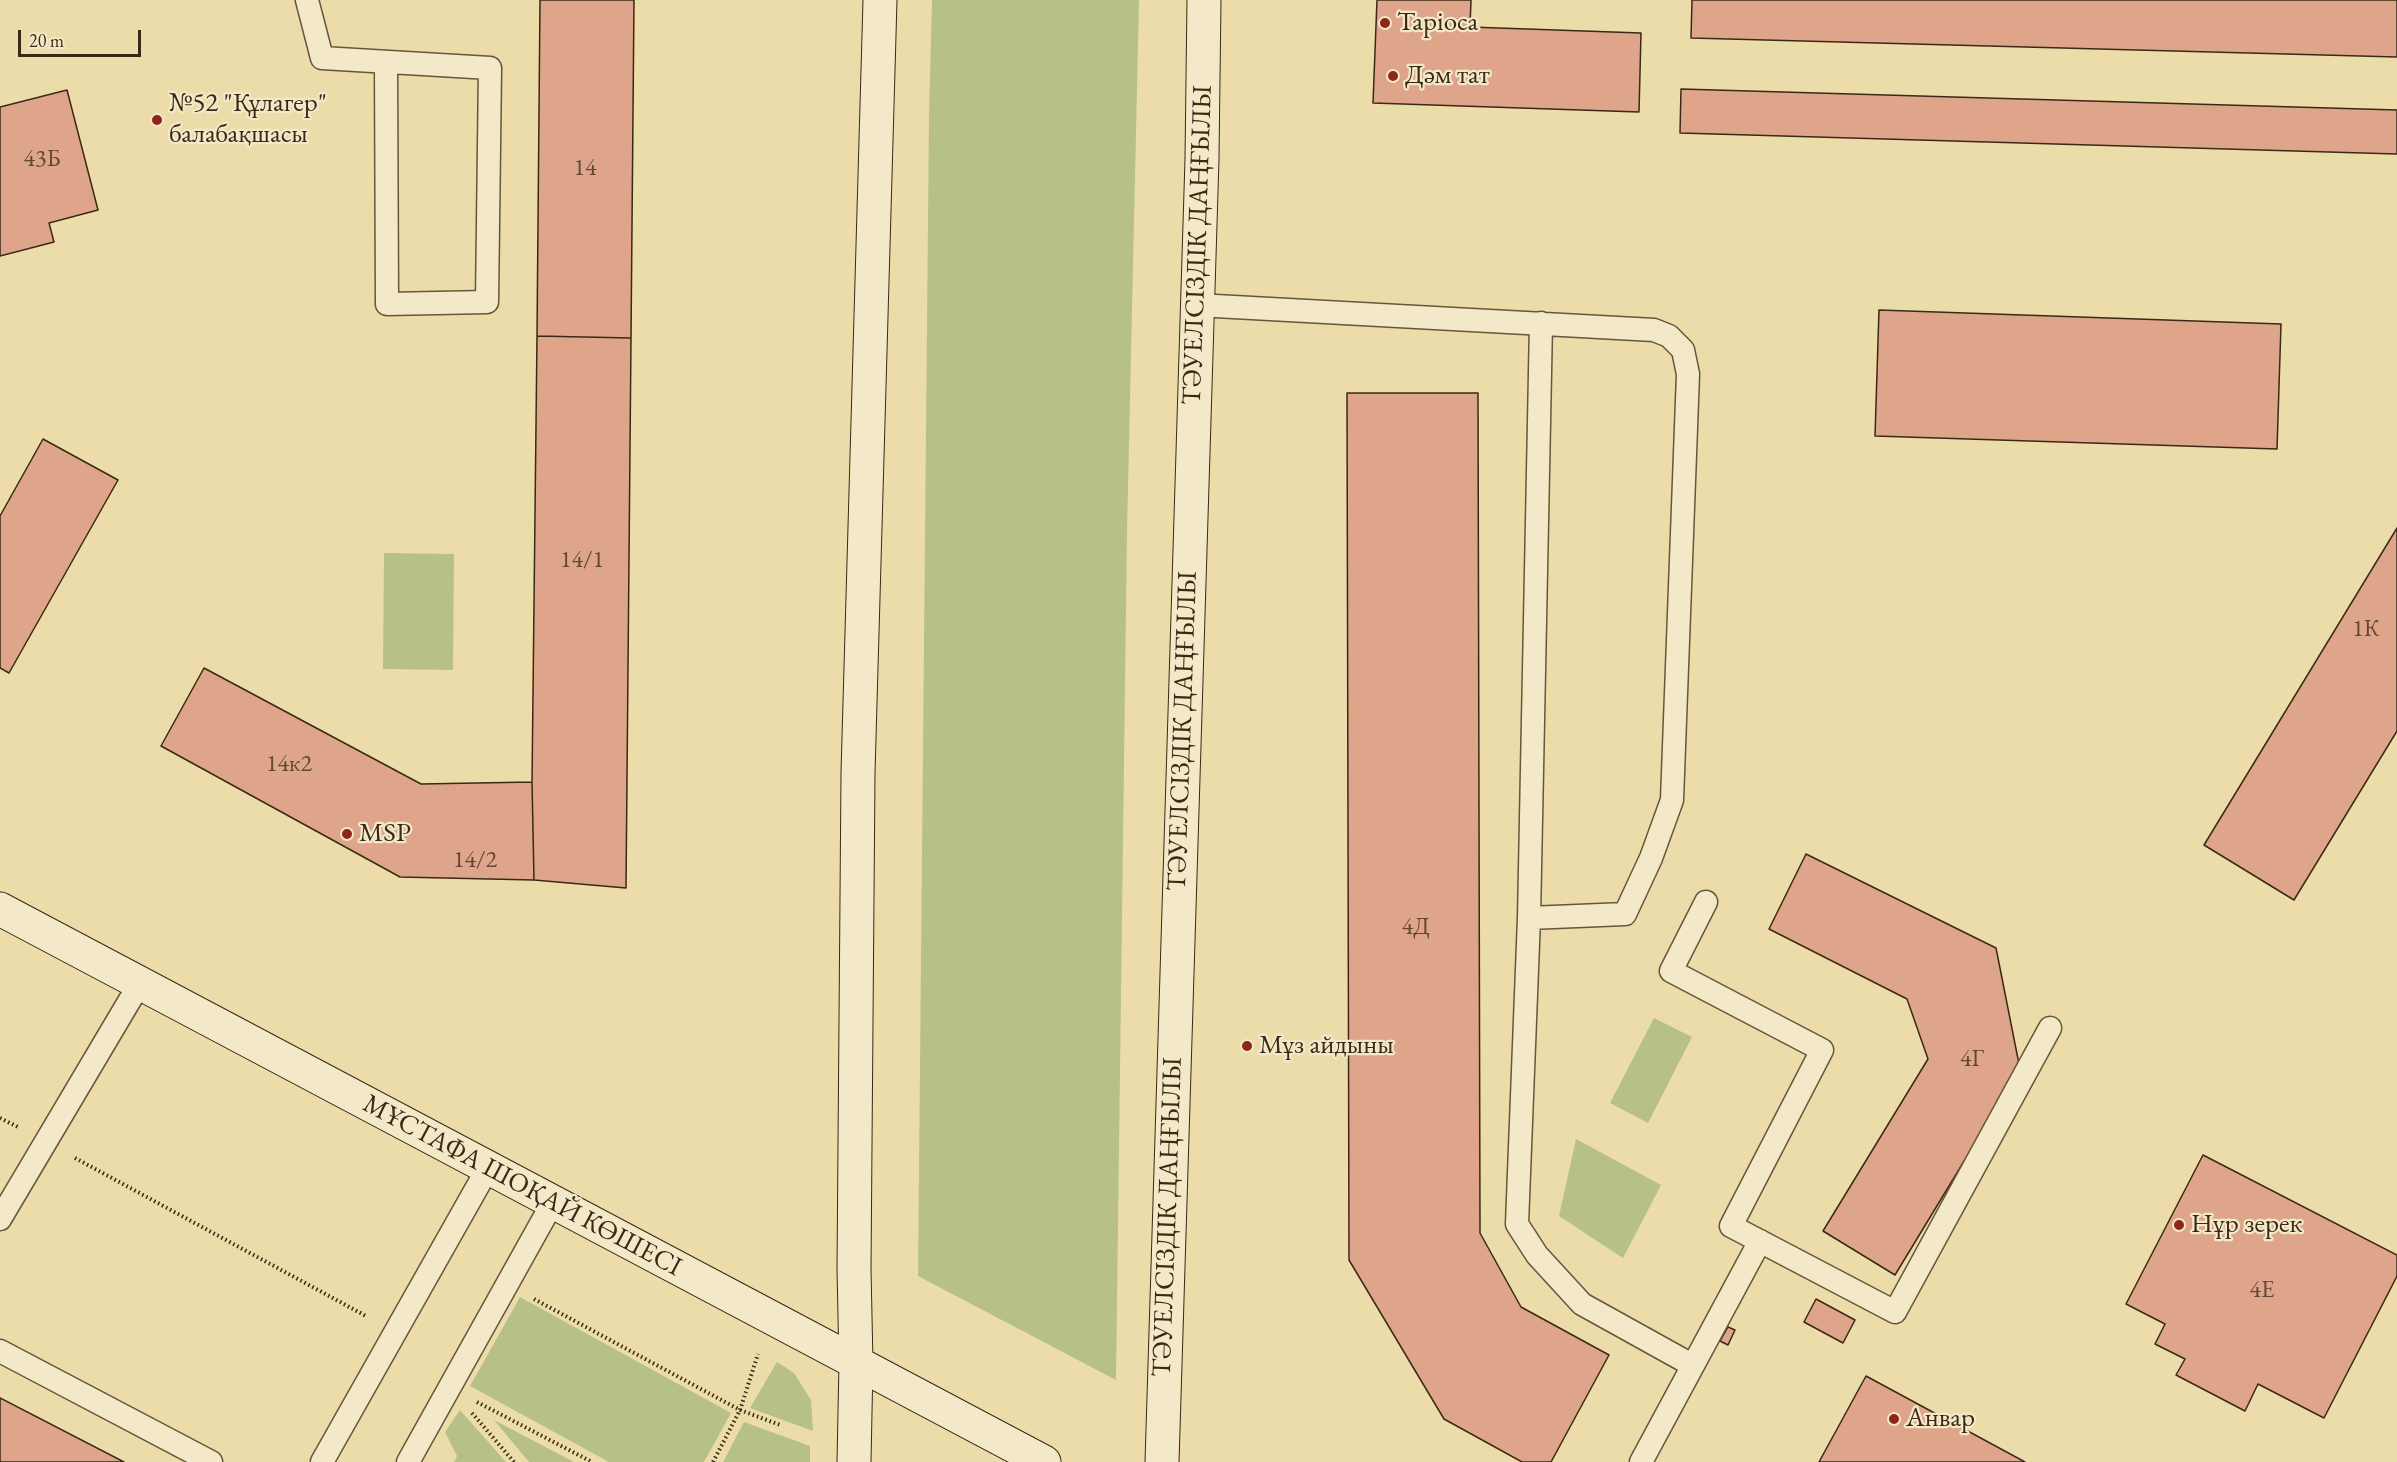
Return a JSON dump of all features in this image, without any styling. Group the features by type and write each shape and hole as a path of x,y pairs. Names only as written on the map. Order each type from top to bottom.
{"street":[{"path":"854,1462 858,773 880,0"},
{"name":"ТӘУЕЛСІЗДІК ДАҢҒЫЛЫ","path":"1162,1462 1161,1426 1204,82 1204,0"},
{"name":"МҰСТАФА ШОҚАЙ КӨШЕСІ","path":"0,909 1044,1462"}],"lane":[{"path":"307,0 322,58 490,68 487,302 387,304 386,62"},
{"path":"1197,305 1654,330 1669,336 1683,350 1688,374 1672,800 1651,858 1625,914 1529,918"},
{"path":"1541,323 1529,918 1517,1224 1537,1255 1582,1304 1692,1365"},
{"path":"1706,902 1671,971 1822,1050 1731,1226 1895,1312 2050,1028"},
{"path":"0,1219 140,983"},
{"path":"322,1462 488,1168"},
{"path":"408,1462 553,1202"},
{"path":"1641,1462 1760,1240"},
{"path":"0,1351 211,1462"}],"path":[{"path":"0,1118 396,1332"},
{"path":"507,1285 740,1410 780,1425"},
{"path":"713,1462 740,1410 758,1354"},
{"path":"450,1388 514,1462"},
{"path":"450,1388 592,1462"}],"green space":[{"path":"932,0 1139,0 1127,531 1116,1380 918,1276"},
{"path":"384,553 454,554 453,670 383,669"},
{"path":"1654,1018 1692,1037 1648,1123 1610,1103"},
{"path":"1576,1139 1661,1185 1623,1258 1559,1216"},
{"path":"520,1297 731,1413 704,1462 609,1462 470,1386"},
{"path":"777,1362 794,1373 811,1400 813,1431 750,1408"},
{"path":"460,1410 506,1462 454,1462 457,1456 445,1432"},
{"path":"494,1420 574,1462 529,1462"},
{"path":"744,1422 810,1446 810,1462 723,1462"}],"building":[{"path":"540,0 634,0 631,338 537,336"},
{"path":"1377,0 1471,0 1470,27 1641,33 1639,112 1373,103"},
{"path":"1692,0 2397,0 2397,57 1691,38"},
{"path":"1681,89 2397,110 2397,154 1680,133"},
{"path":"67,90 98,210 49,223 54,242 0,256 0,107"},
{"path":"1879,310 2281,324 2277,449 1875,436"},
{"path":"537,336 631,338 626,888 534,880 532,782"},
{"path":"1347,393 1478,393 1480,1233 1521,1307 1609,1355 1551,1462 1522,1462 1444,1419 1349,1260"},
{"path":"43,439 118,480 9,673 0,668 0,516"},
{"path":"2397,528 2397,731 2294,900 2204,845"},
{"path":"204,668 421,784 532,782 534,880 400,877 161,746"},
{"path":"1806,854 1996,948 2020,1069 1895,1275 1823,1231 1928,1059 1907,999 1769,929"},
{"path":"2203,1155 2397,1255 2397,1276 2324,1418 2258,1384 2245,1411 2176,1375 2185,1359 2155,1344 2165,1324 2126,1304"},
{"path":"1816,1299 1855,1320 1843,1343 1804,1322"},
{"path":"1728,1327 1735,1330 1728,1345 1720,1341"},
{"name":"Анвар","path":"1866,1376 2025,1462 1819,1462"},
{"path":"0,1398 124,1462 0,1462"}],"place":[{"name":"Tapioca","path":"1385,23"},
{"name":"Дәм тат","path":"1393,76"},
{"name":"№52 \"Құлагер\" балабақшасы","path":"157,120"},
{"name":"MSP","path":"347,834"},
{"name":"Мұз айдыны","path":"1247,1046"},
{"name":"Нұр зерек","path":"2179,1225"},
{"name":"Анвар","path":"1894,1419"}]}
